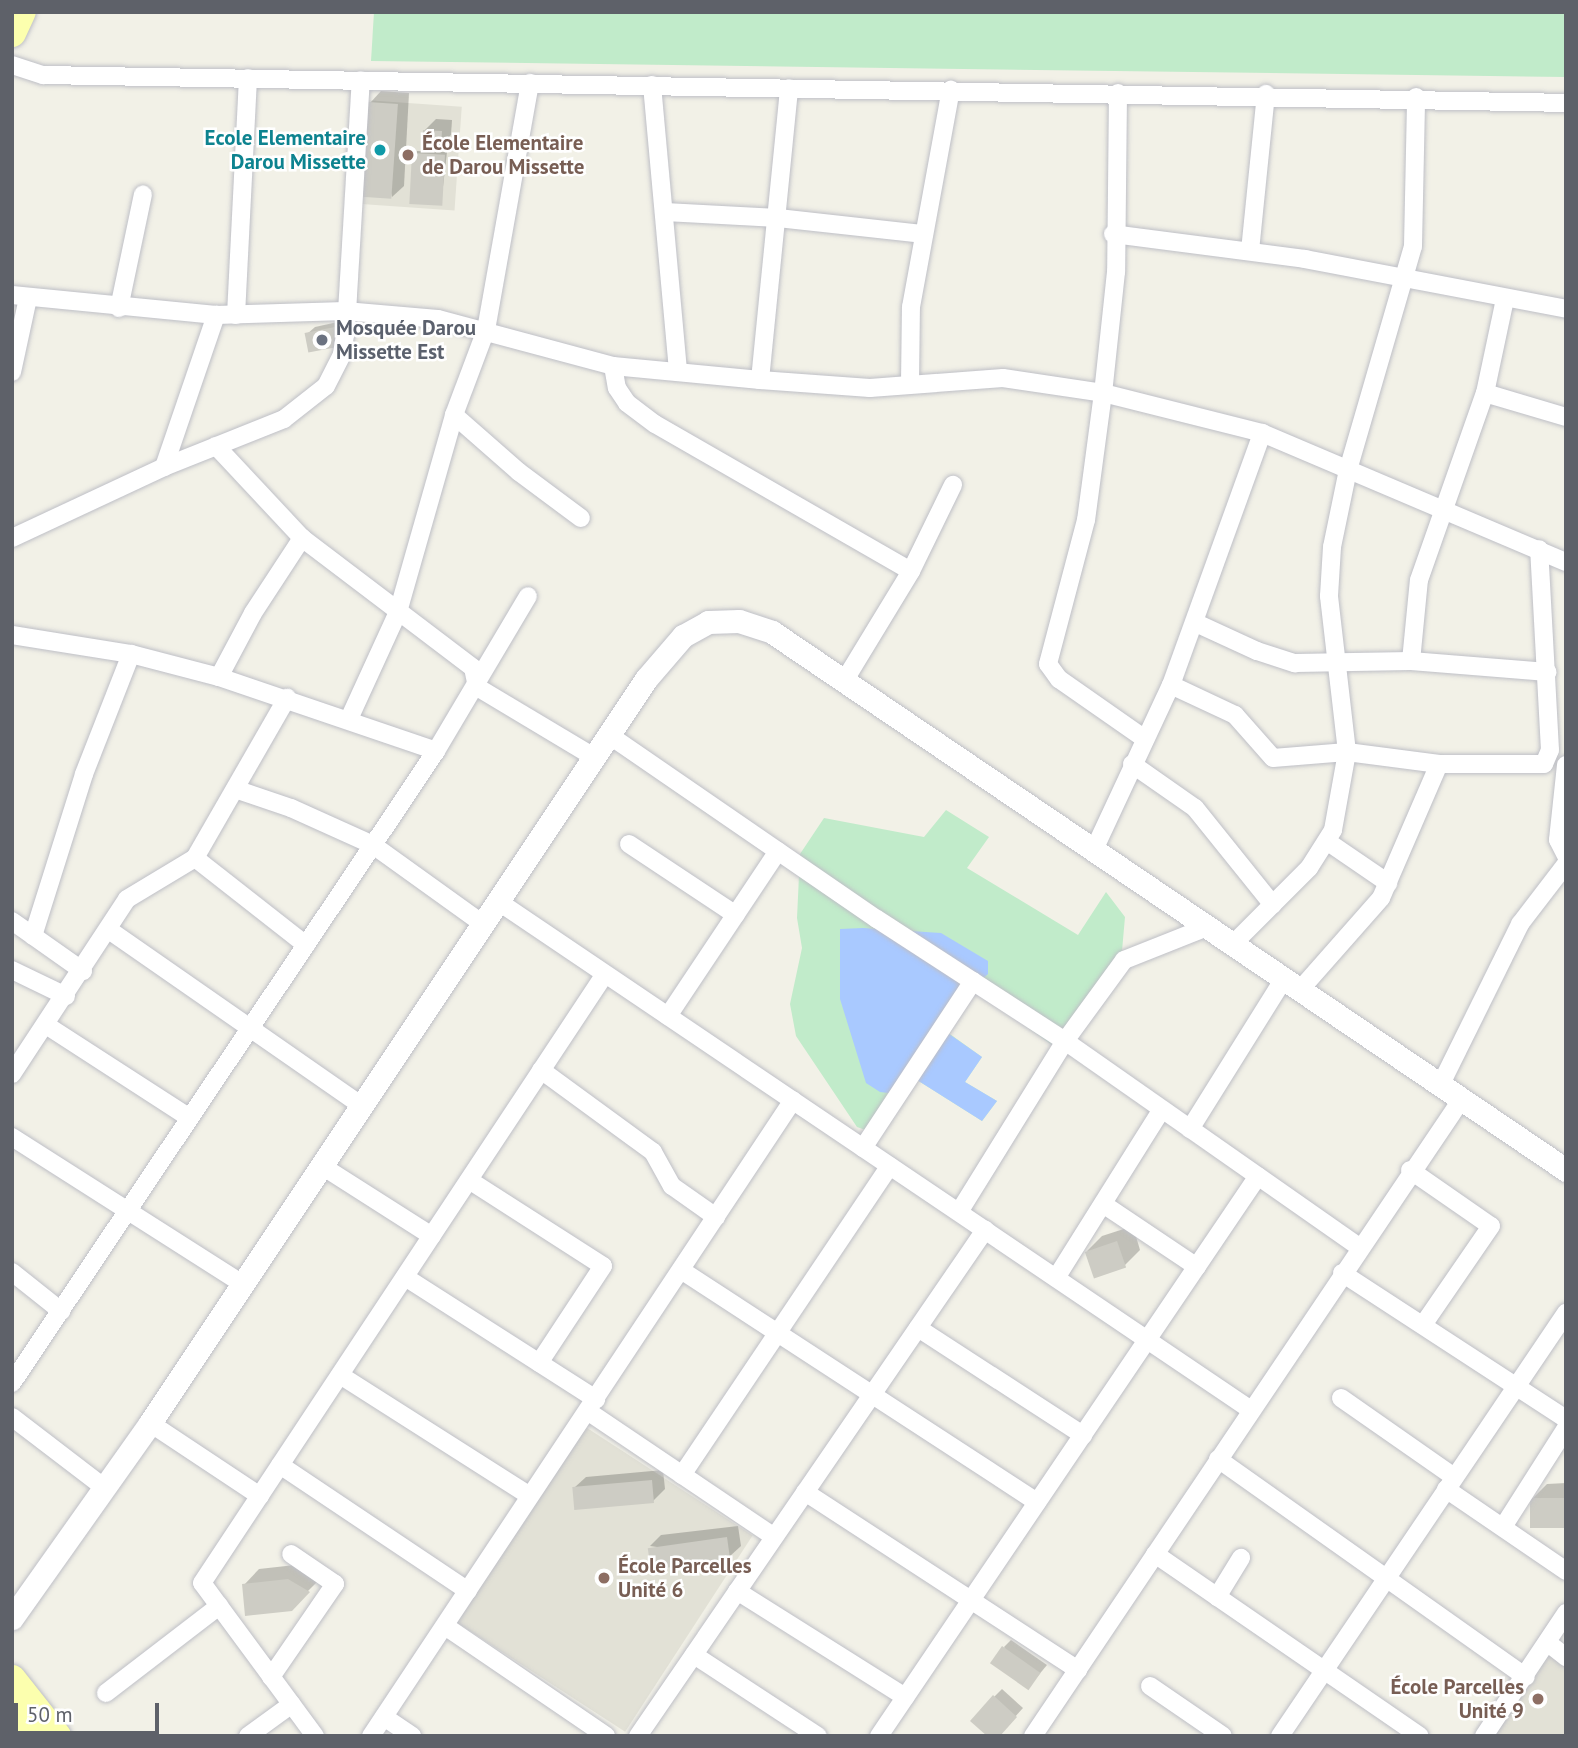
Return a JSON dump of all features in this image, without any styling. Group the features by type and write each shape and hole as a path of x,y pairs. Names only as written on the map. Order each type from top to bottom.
{"main road":[{"path":"12,33 22,12"},
{"path":"12,1679 57,1736"},
{"path":"12,1718 27,1736"}],"street":[{"path":"12,65 43,75 1266,94 1566,103"},
{"path":"236,315 248,78"},
{"path":"12,538 164,467 284,419 326,386 342,354 361,80"},
{"path":"349,719 398,612 454,415 486,330 530,83"},
{"path":"652,85 678,372"},
{"path":"760,380 789,88"},
{"path":"909,384 911,307 951,90"},
{"path":"1118,93 1113,234 1115,272 1103,393 1086,520 1048,664 1059,679 1145,739"},
{"path":"1250,251 1266,94"},
{"path":"1232,945 1273,905 1328,842 1347,752 1331,572 1348,470 1406,276 1416,222 1411,157 1416,97"},
{"path":"119,308 143,194"},
{"path":"665,212 778,218 924,234"},
{"path":"1113,234 1250,251 1406,276 1505,299 1566,309"},
{"path":"12,373 20,296 119,308 216,315 345,312 438,319 613,366 760,380 870,388 1003,378 1103,393 1262,433 1566,562"},
{"path":"1411,661 1419,580 1485,393 1505,299"},
{"path":"164,467 216,315"},
{"path":"613,366 617,388 627,402 655,424 911,571"},
{"path":"1485,393 1566,417"},
{"path":"454,415 519,472 581,518"},
{"path":"1093,852 1171,685 1196,623 1262,433"},
{"path":"216,446 302,538 473,668 477,687 594,757"},
{"path":"843,683 911,571 953,485"},
{"path":"219,677 253,613 302,538"},
{"path":"1171,685 1235,715 1273,758 1347,752 1439,764 1541,765 1558,753 1548,672 1539,549"},
{"path":"12,1384 436,751 477,687 528,596"},
{"path":"12,1618 150,1423 667,651 690,630 708,622 758,626 1566,1170"},
{"path":"1196,623 1280,660 1411,661 1548,672"},
{"path":"12,635 131,654 219,677 349,719 436,751"},
{"path":"33,936 84,774 131,654"},
{"path":"12,1074 137,890 195,859 287,698"},
{"path":"609,735 778,851 1065,1041 1359,1247"},
{"path":"1132,764 1195,808 1273,905"},
{"path":"1190,1129 1291,986 1381,898 1439,764"},
{"path":"1566,765 1558,840 1566,856"},
{"path":"235,789 291,808 373,845 484,924"},
{"path":"1328,842 1388,883"},
{"path":"629,844 736,915"},
{"path":"668,1016 778,851"},
{"path":"195,859 306,945"},
{"path":"1440,1086 1520,924 1566,864"},
{"path":"499,902 1251,1410"},
{"path":"12,921 83,971"},
{"path":"959,1212 1065,1041 1124,960 1206,927"},
{"path":"109,930 362,1106"},
{"path":"13,972 66,996"},
{"path":"315,1736 202,1583 605,974"},
{"path":"863,1148 973,981"},
{"path":"46,1025 190,1118"},
{"path":"541,1070 653,1152 672,1186 716,1217"},
{"path":"372,1736 793,1100"},
{"path":"1032,1736 1410,1170 1461,1100"},
{"path":"1056,1278 1162,1109"},
{"path":"12,1136 243,1283"},
{"path":"322,1166 432,1236"},
{"path":"682,1475 890,1166"},
{"path":"1410,1170 1491,1226 1423,1325"},
{"path":"880,1736 1258,1176"},
{"path":"469,1180 603,1266 539,1363"},
{"path":"1103,1204 1197,1266"},
{"path":"638,1736 985,1230"},
{"path":"681,1270 1037,1502"},
{"path":"12,1272 61,1311"},
{"path":"1342,1273 1566,1419"},
{"path":"405,1277 539,1363 682,1475 774,1537"},
{"path":"1280,1736 1566,1313"},
{"path":"918,1328 1083,1435"},
{"path":"340,1375 530,1496"},
{"path":"1341,1398 1503,1527 1566,1571"},
{"path":"12,1417 104,1488"},
{"path":"150,1423 260,1496"},
{"path":"1503,1527 1566,1428"},
{"path":"1218,1459 1526,1678"},
{"path":"280,1465 468,1591"},
{"path":"805,1492 1078,1670"},
{"path":"271,1676 335,1584 291,1554"},
{"path":"1155,1554 1420,1736"},
{"path":"1217,1597 1241,1558"},
{"path":"737,1591 905,1697"},
{"path":"106,1693 219,1606"},
{"path":"1483,1736 1526,1678 1566,1613"},
{"path":"444,1626 606,1736"},
{"path":"1548,1643 1566,1657"},
{"path":"694,1655 818,1736"},
{"path":"1150,1686 1223,1736"},
{"path":"248,1736 292,1704"},
{"path":"384,1717 412,1736"}],"shaded area":[{"name":"École Elementaire de Darou Missette","path":"365,100 462,107 455,211 358,204"},
{"name":"École Parcelles Unité 6","path":"584,1426 753,1535 625,1732 457,1622"},
{"name":"École Parcelles Unité 9","path":"1544,1647 1566,1661 1566,1736 1484,1736"}],"green space":[{"path":"374,12 1566,12 1566,77 371,61"},
{"path":"946,810 989,837 967,868 1078,935 1106,892 1125,917 1122,951 1052,1045 972,988 943,1029 982,1057 965,1082 997,1101 982,1121 917,1080 877,1134 857,1127 796,1036 790,1004 802,948 797,918 800,854 824,818 924,837"}],"water":[{"path":"840,929 941,933 988,961 988,974 972,988 942,1029 982,1057 965,1082 997,1101 982,1121 917,1080 905,1095 880,1092 866,1083 840,999"}],"building":[{"name":"Ecole Elementaire Darou Missette","path":"368,102 398,104 391,199 361,197"},
{"path":"423,130 442,131 441,148 422,147"},
{"path":"412,153 445,155 442,206 409,204"},
{"name":"Mosquée Darou Missette Est","path":"335,327 339,347 308,353 305,333"},
{"path":"1117,1241 1126,1267 1094,1279 1085,1252"},
{"path":"652,1480 654,1503 574,1510 572,1487"},
{"path":"1530,1498 1566,1498 1566,1528 1530,1528"},
{"path":"727,1537 730,1559 651,1570 648,1548"},
{"path":"288,1579 310,1592 292,1611 245,1616 242,1584"},
{"path":"1002,1646 1041,1673 1028,1690 990,1663"},
{"path":"993,1695 1017,1717 1000,1736 987,1736 970,1721"}],"place":[{"name":"Ecole Elementaire Darou Missette","path":"380,150"},
{"name":"École Elementaire de Darou Missette","path":"408,155"},
{"name":"Mosquée Darou Missette Est","path":"322,340"},
{"name":"École Parcelles Unité 6","path":"604,1578"},
{"name":"École Parcelles Unité 9","path":"1538,1699"}]}
